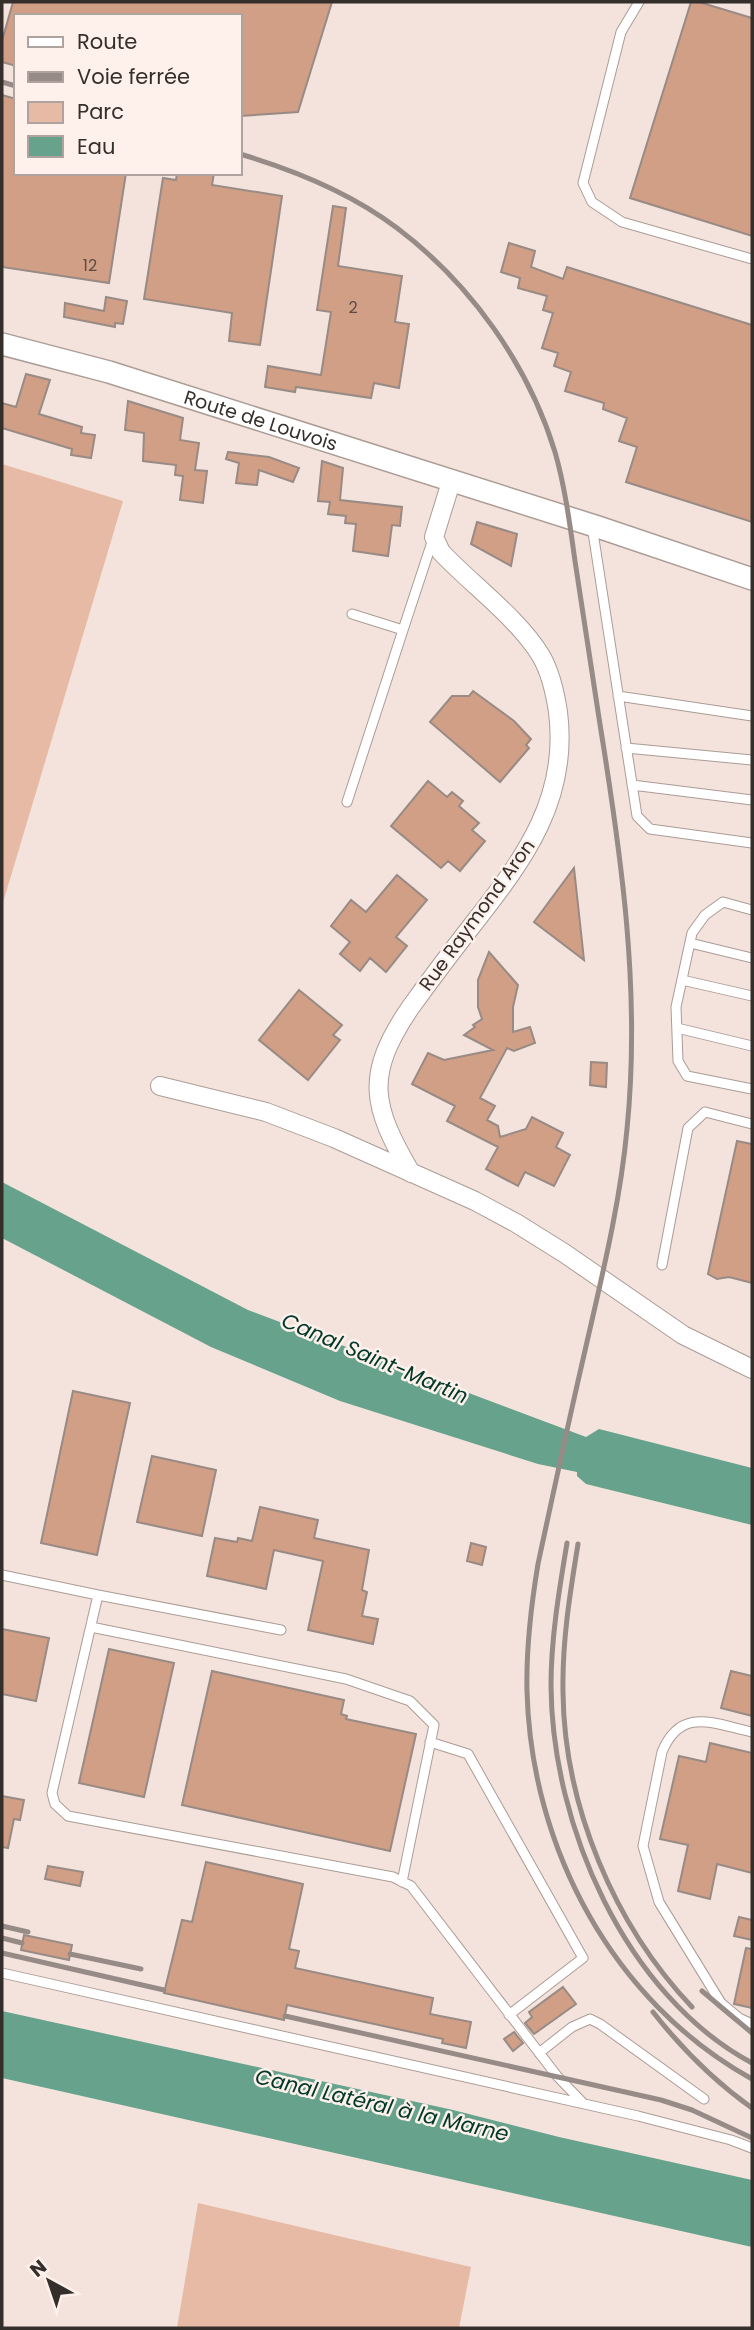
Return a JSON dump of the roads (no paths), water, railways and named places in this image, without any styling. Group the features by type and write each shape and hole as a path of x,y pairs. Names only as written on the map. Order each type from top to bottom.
{"street":[{"name":"Route de Louvois","path":"2,344 109,372 518,504 592,525 752,579"},
{"path":"434,537 451,482"},
{"name":"Rue Raymond Aron","path":"411,1173 385,1126 380,1111 380,1072 387,1051 397,1027 410,1008 521,860 546,811 555,785 560,755 560,729 552,679 541,655 515,625 441,552 434,537"},
{"path":"160,1086 266,1112 334,1138 475,1201 516,1223 683,1335 752,1369"}],"lane":[{"path":"639,2 621,32 583,183 592,202 622,222 752,259"},
{"path":"592,525 637,816 650,828 752,843"},
{"path":"346,802 434,537"},
{"path":"352,614 403,630"},
{"path":"618,696 752,716"},
{"path":"626,748 752,760"},
{"path":"632,785 752,800"},
{"path":"752,909 723,902 705,915 692,933 676,1007 678,1061 687,1076 752,1089"},
{"path":"690,943 752,958"},
{"path":"682,980 752,996"},
{"path":"677,1028 752,1046"},
{"path":"662,1265 688,1128 705,1112 752,1124"},
{"path":"2,1575 281,1630"},
{"path":"98,1595 52,1793 55,1804 68,1816 393,1877 411,1886 539,2053 583,2103"},
{"path":"91,1627 346,1679 410,1701 434,1725 402,1882"},
{"path":"752,1732 695,1720 675,1729 662,1752 643,1846 659,1902 699,1971 721,2003 752,2025"},
{"path":"430,1742 468,1754 583,1958 509,2015"},
{"path":"2,1973 583,2103 717,2136 752,2148"},
{"path":"539,2053 572,2027 590,2019 704,2099"}],"water":[{"name":"Canal Saint-Martin","path":"2,1182 248,1310 586,1437 599,1429 752,1468 752,1525 586,1484 577,1476 577,1472 538,1464 340,1401 211,1347 2,1238"},
{"name":"Canal Latéral à la Marne","path":"2,2011 453,2110 559,2137 752,2180 752,2247 2,2078"}],"railway":[{"path":"2,82 14,85"},
{"path":"242,155 281,167 341,193 379,215 424,250 472,300 512,357 529,388 555,452 569,520 621,871 632,1025 627,1129 615,1214 535,1580 527,1675 532,1750 544,1807 563,1862 589,1915 621,1964 659,2008 703,2047 752,2079"},
{"path":"567,1543 554,1632 551,1686 555,1739 565,1794 582,1848 604,1901 633,1950 667,1995 707,2033 752,2063"},
{"path":"578,1544 567,1618 563,1673 566,1735 573,1777 584,1820 617,1901 664,1975 692,2007"},
{"path":"2,1926 28,1932"},
{"path":"2,1938 22,1943"},
{"path":"2,1953 164,1990"},
{"path":"70,1954 141,1969"},
{"path":"702,1991 752,2033"},
{"path":"653,2012 699,2064 752,2108"},
{"path":"285,2016 661,2100 692,2110 752,2138"}]}
